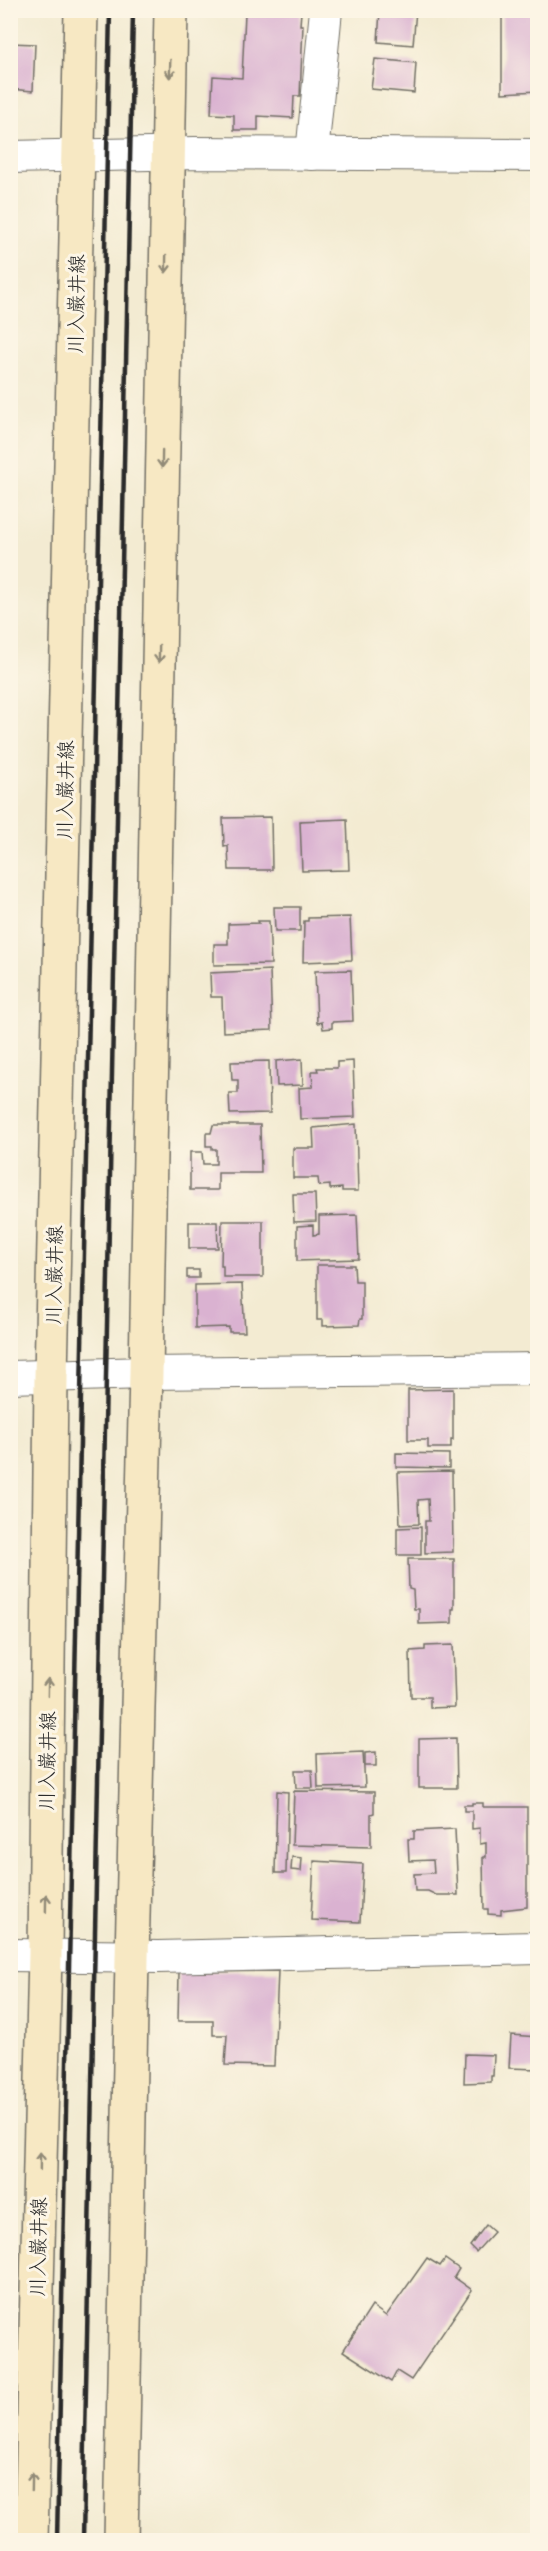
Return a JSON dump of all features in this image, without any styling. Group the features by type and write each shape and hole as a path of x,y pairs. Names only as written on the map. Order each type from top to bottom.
{"main road":[{"name":"川入巌井線","path":"31,2541 45,1954 51,1377 80,155 81,10"},
{"path":"121,2541 146,1372 171,10"}],"street":[{"path":"312,154 326,10"},
{"path":"10,157 168,153 537,154"},
{"path":"10,1377 146,1372 537,1369"},
{"path":"10,1955 45,1954 132,1958 537,1948"}],"building":[{"path":"254,10 301,12 300,25 303,25 300,96 294,96 293,118 258,116 258,130 234,130 234,115 211,114 213,76 242,78 245,13 254,13"},
{"path":"380,10 416,10 413,45 378,42"},
{"path":"510,11 538,12 538,91 502,93 502,15 510,15"},
{"path":"10,43 35,44 33,91 10,89"},
{"path":"375,59 416,63 414,93 371,89"},
{"path":"10,207 14,207 12,245 10,245"},
{"path":"271,817 272,870 229,870 228,846 224,847 223,818"},
{"path":"347,819 349,870 302,871 300,821"},
{"path":"274,907 300,907 300,931 275,931"},
{"path":"350,917 352,960 303,962 304,921 308,921 308,918"},
{"path":"258,921 269,921 271,964 214,965 214,944 228,944 228,924 259,923"},
{"path":"270,970 272,1030 223,1032 222,997 211,997 210,973"},
{"path":"351,970 353,1021 332,1022 332,1028 323,1029 322,1022 317,1023 315,971"},
{"path":"302,1059 303,1085 277,1086 276,1061"},
{"path":"269,1061 270,1113 230,1114 229,1093 238,1093 238,1080 232,1080 231,1062"},
{"path":"353,1061 355,1117 300,1119 299,1088 313,1087 312,1071 318,1071 317,1068 337,1068 337,1062"},
{"path":"356,1124 358,1191 342,1191 342,1188 330,1189 330,1185 319,1186 318,1178 293,1178 293,1148 314,1148 313,1128"},
{"path":"213,1125 260,1125 261,1173 218,1173 218,1190 190,1190 190,1152 202,1152 203,1164 216,1164 216,1149 206,1146 206,1133 211,1133"},
{"path":"293,1194 315,1194 316,1221 294,1222"},
{"path":"357,1215 359,1259 297,1261 297,1226 313,1225 313,1235 319,1234 319,1216"},
{"path":"222,1221 263,1221 263,1277 223,1277 223,1266 221,1266"},
{"path":"189,1222 217,1222 218,1248 189,1248"},
{"path":"317,1265 354,1265 355,1281 362,1281 362,1319 359,1325 323,1326 323,1320 317,1320"},
{"path":"187,1270 199,1270 199,1278 187,1278"},
{"path":"242,1284 245,1332 229,1332 229,1327 195,1328 195,1285"},
{"path":"453,1389 451,1448 428,1448 428,1440 408,1440 408,1390"},
{"path":"396,1453 449,1454 449,1468 396,1467"},
{"path":"452,1471 453,1552 425,1553 425,1521 429,1521 428,1499 418,1500 419,1524 400,1525 398,1472"},
{"path":"421,1527 421,1555 397,1555 397,1528"},
{"path":"408,1559 454,1559 452,1623 419,1624 419,1609 414,1609 413,1590 409,1589"},
{"path":"453,1645 455,1707 430,1708 430,1697 411,1697 410,1651 425,1650 425,1646"},
{"path":"456,1738 457,1788 419,1788 419,1739"},
{"path":"363,1752 365,1787 318,1788 317,1754"},
{"path":"376,1752 376,1766 365,1766 365,1753"},
{"path":"295,1770 312,1770 313,1788 296,1788"},
{"path":"277,1791 288,1792 286,1873 275,1873"},
{"path":"294,1791 374,1792 371,1847 292,1845"},
{"path":"472,1803 483,1803 483,1807 527,1807 527,1907 501,1910 501,1915 488,1914 488,1909 484,1909 483,1857 486,1857 486,1843 480,1844 480,1828 472,1829 472,1811 464,1811 464,1805 472,1805"},
{"path":"455,1829 458,1895 436,1895 428,1891 415,1891 414,1874 434,1873 433,1860 409,1861 408,1839 414,1839 414,1831"},
{"path":"292,1857 302,1858 301,1871 291,1870"},
{"path":"314,1861 363,1864 360,1922 311,1920"},
{"path":"278,1971 274,2066 225,2065 227,2035 213,2035 213,2021 178,2021 179,1972"},
{"path":"511,2035 538,2037 537,2069 509,2068"},
{"path":"465,2054 494,2055 491,2082 464,2083"},
{"path":"486,2225 494,2232 476,2252 470,2246"},
{"path":"427,2258 440,2266 445,2259 459,2269 454,2277 472,2290 411,2380 397,2371 391,2382 343,2351 372,2306 386,2316"}],"railway":[{"path":"57,2540 110,10"},
{"path":"83,2540 133,10"}]}
